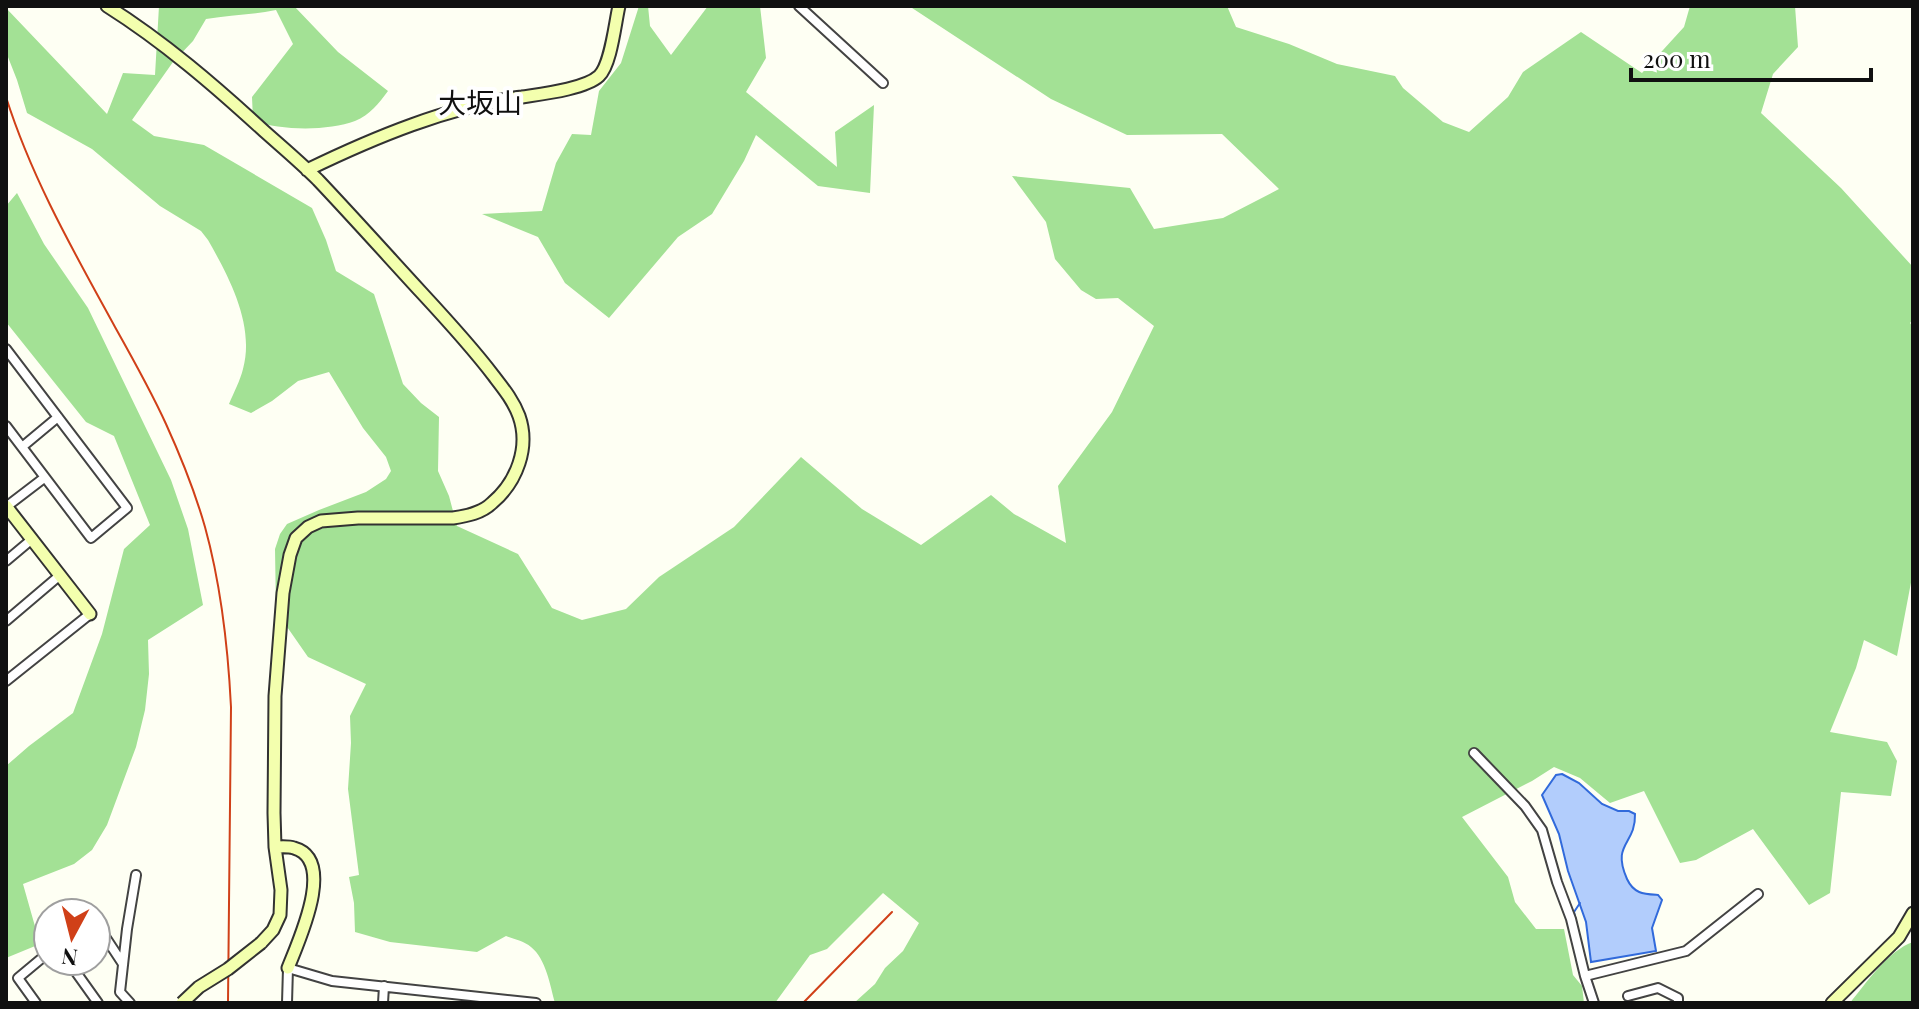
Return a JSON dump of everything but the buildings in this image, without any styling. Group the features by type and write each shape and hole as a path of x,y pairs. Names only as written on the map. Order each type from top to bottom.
{"street":[{"path":"107,6 179,57 307,170 480,358 511,399 520,418 524,440 520,463 511,480 491,504 480,511 453,518 321,521 296,538 285,580 278,640 274,736 275,847 281,890 280,915 273,930 261,943 199,987 182,1003"},
{"path":"307,170 452,112 587,83 601,75 604,69 619,6"},
{"path":"799,6 883,83"},
{"path":"6,349 127,508 91,538 6,426"},
{"path":"22,447 58,417"},
{"path":"6,681 90,614 6,507 44,478"},
{"path":"6,561 31,540"},
{"path":"6,621 59,576"},
{"path":"1474,753 1525,806 1542,830 1594,1003"},
{"path":"275,847 295,848 307,856 315,874 309,911 288,968 287,1003"},
{"path":"130,1003 120,992 136,875"},
{"path":"1585,976 1686,951 1758,894"},
{"path":"1832,1003 1899,937 1913,913"},
{"path":"112,947 123,964"},
{"path":"32,966 18,978 36,1003"},
{"path":"288,968 332,981 384,986 451,998 536,1003"},
{"path":"79,977 98,1003"},
{"path":"383,1003 384,986"},
{"path":"1628,996 1658,988 1678,998 1678,1003"}],"green space":[{"path":"159,6 294,6 338,52 388,91 365,115 344,124 290,128 253,120 252,97 293,44 276,10 206,19 193,41 173,62 132,120 154,136 204,145 312,208 336,271 374,294 403,384 439,417 438,471 457,526 518,554 552,608 582,620 626,609 659,577 734,527 801,457 862,509 921,545 991,495 1014,514 1066,543 1058,486 1112,412 1154,326 1118,298 1096,299 1081,290 1055,259 1046,222 1012,176 1130,188 1154,229 1223,218 1279,189 1222,134 1127,135 1051,99 909,6 1227,6 1236,27 1337,64 1395,76 1403,88 1443,122 1469,132 1508,97 1523,72 1581,32 1642,73 1684,27 1690,6 1795,6 1798,47 1773,74 1761,113 1841,188 1913,267 1913,319 1910,323 1913,327 1913,572 1897,656 1864,640 1830,732 1887,742 1897,761 1891,796 1841,792 1830,893 1809,905 1753,829 1696,860 1680,863 1644,791 1610,803 1580,778 1554,767 1462,817 1508,877 1515,902 1536,929 1564,929 1573,975 1582,986 1584,1003 854,1003 903,951 919,923 883,893 827,949 810,955 775,1003 555,1003 540,958 531,947 519,940 506,936 477,952 390,942 355,932 349,877 359,875 348,789 350,716 366,684 308,657 276,611 275,549 287,524 366,492 386,479 391,471 386,457 363,428 329,372 298,381 251,413 229,404 243,369 246,335 238,302 208,240 201,231 160,206 92,149 27,113 6,52 6,8 107,114 123,73 155,75"},
{"path":"639,6 648,6 650,26 671,55 708,6 760,6 766,58 746,92 837,167 835,132 874,105 870,193 818,186 756,135 712,214 678,237 609,318 565,283 538,237 482,214 542,211 556,163 572,134 591,135 599,91 621,63"},
{"path":"17,193 44,244 88,308 171,480 188,529 203,605 148,640 149,674 145,710 136,747 107,825 92,850 74,864 23,884 32,916 32,947 6,958 6,766 73,713 102,634 124,549 150,525 114,436 86,422 6,322 6,206"},
{"path":"1913,942 1913,1003 1850,1003 1895,952"}],"water":[{"path":"1562,774 1579,783 1602,804 1635,814 1632,832 1623,851 1623,867 1633,888 1658,895 1662,900 1652,928 1656,951 1591,962 1586,922 1559,834 1542,795 1556,775"}],"waterway":[{"path":"1579,934 1574,912 1580,903"}],"railway":[{"path":"6,97 28,157 55,215 166,424 192,488 211,549 223,616 231,707 228,1003"},
{"path":"803,1003 892,912"}],"district":[{"name":"大坂山","path":"480,103"}]}
